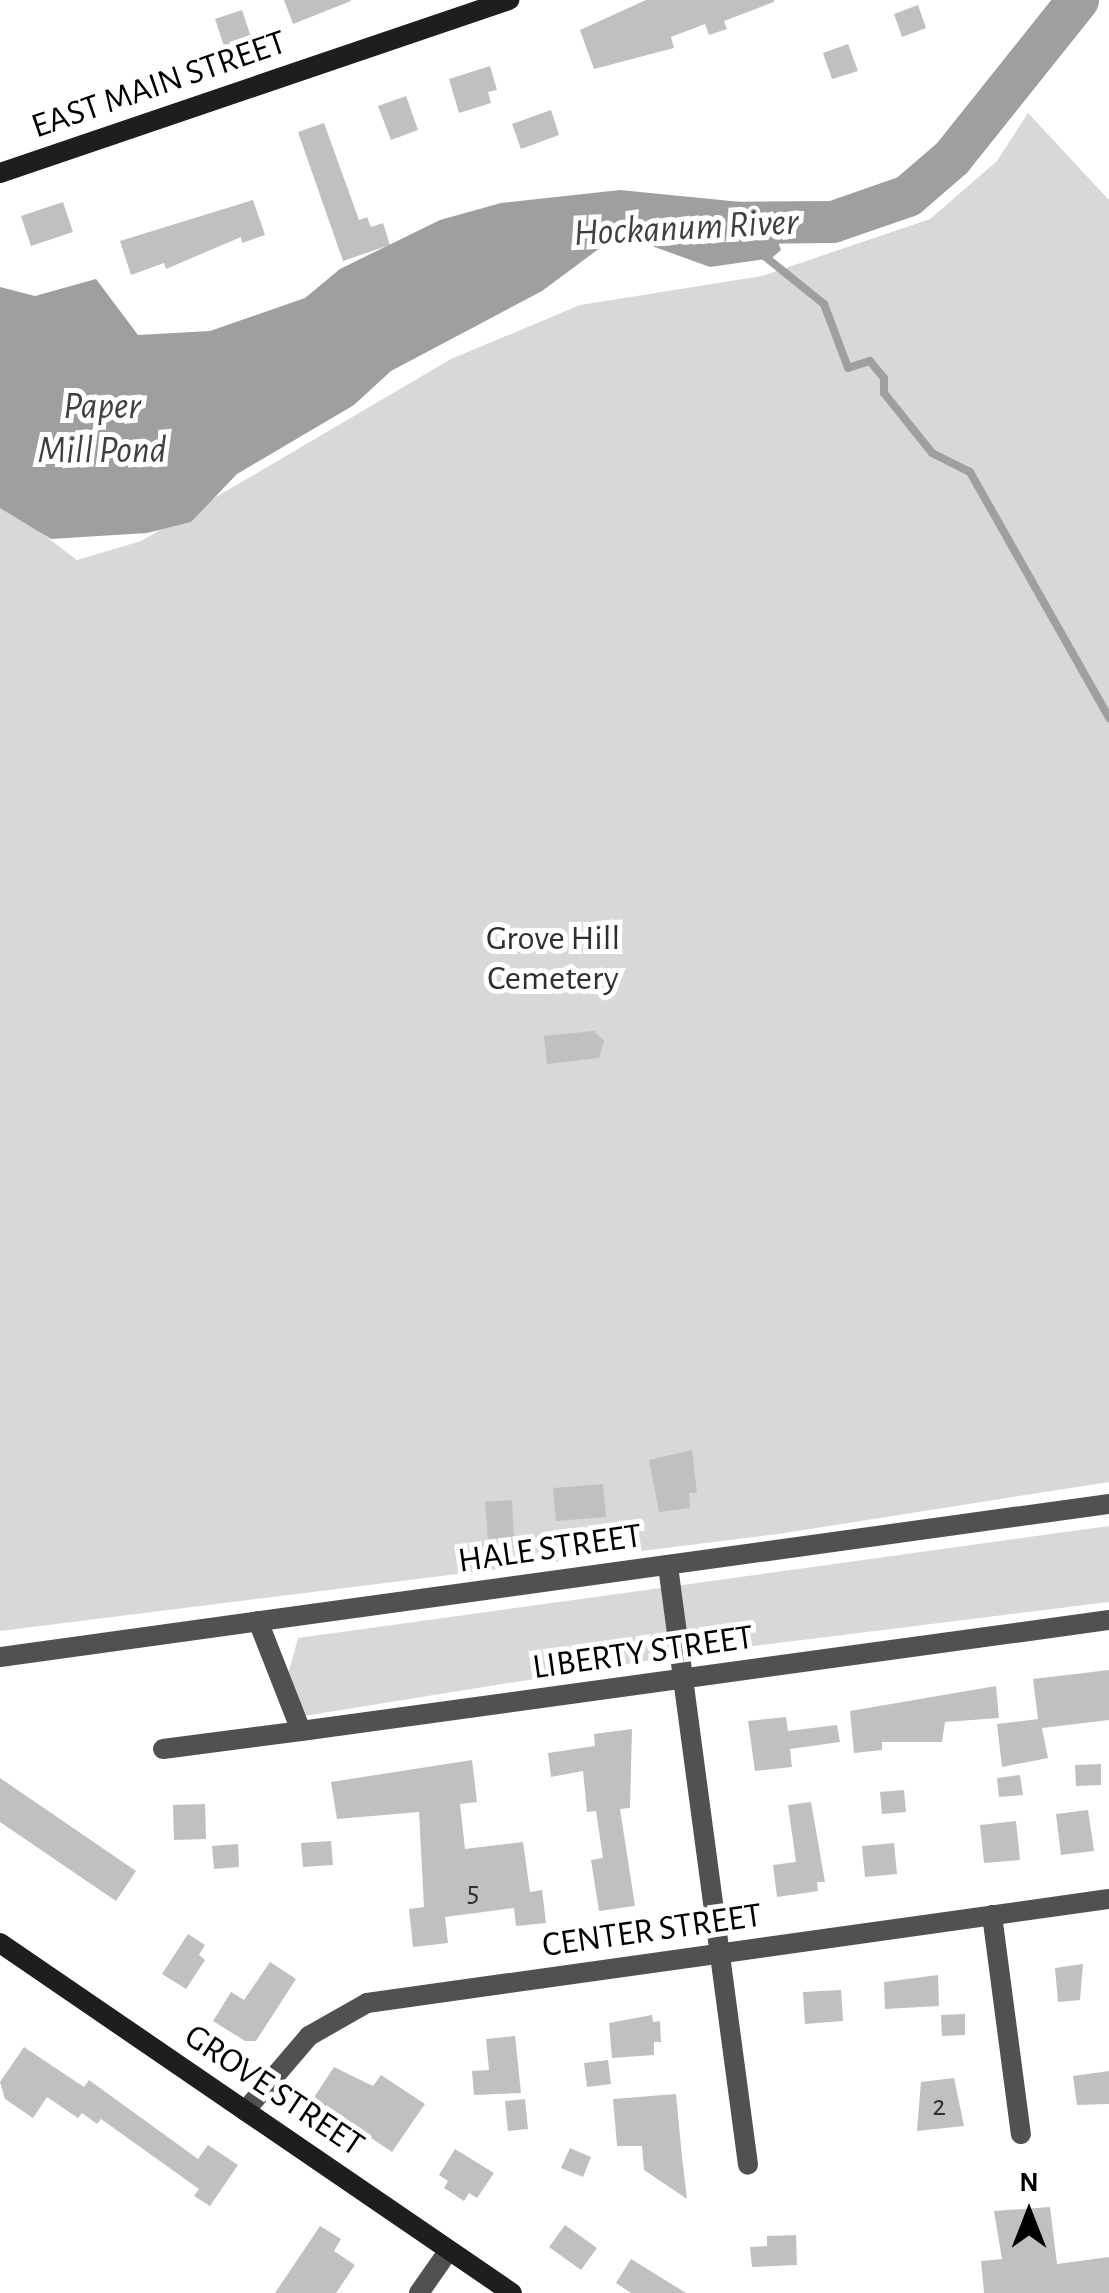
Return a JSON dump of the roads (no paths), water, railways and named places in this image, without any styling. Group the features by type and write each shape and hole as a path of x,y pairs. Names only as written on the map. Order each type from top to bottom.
{"main road":[{"name":"EAST MAIN STREET","path":"0,173 509,0"},
{"name":"GROVE STREET","path":"0,1943 512,2293"}],"street":[{"name":"HALE STREET","path":"0,1657 1109,1504"},
{"path":"668,1566 716,1955 748,2165"},
{"name":"LIBERTY STREET","path":"162,1748 1109,1620"},
{"path":"258,1621 301,1731"},
{"name":"CENTER STREET","path":"245,2111 309,2036 367,2003 1109,1899"},
{"path":"992,1915 1021,2134"},
{"path":"420,2293 449,2250"}],"water":[{"name":"Paper Mill Pond","path":"620,190 751,203 767,210 781,250 772,258 710,267 649,245 608,242 542,291 391,371 354,405 237,474 191,522 147,533 51,539 0,508 0,287 35,296 96,279 138,335 210,331 305,298 340,269 440,220 501,203"}],"waterway":[{"name":"Hockanum River","path":"719,223 833,222 908,196 952,158 1078,0"},
{"path":"763,255 824,304 848,368 870,361 884,378 884,393 932,453 970,472 1109,718"}],"park label":[{"name":"Grove Hill Cemetery","path":"553,959"}]}
